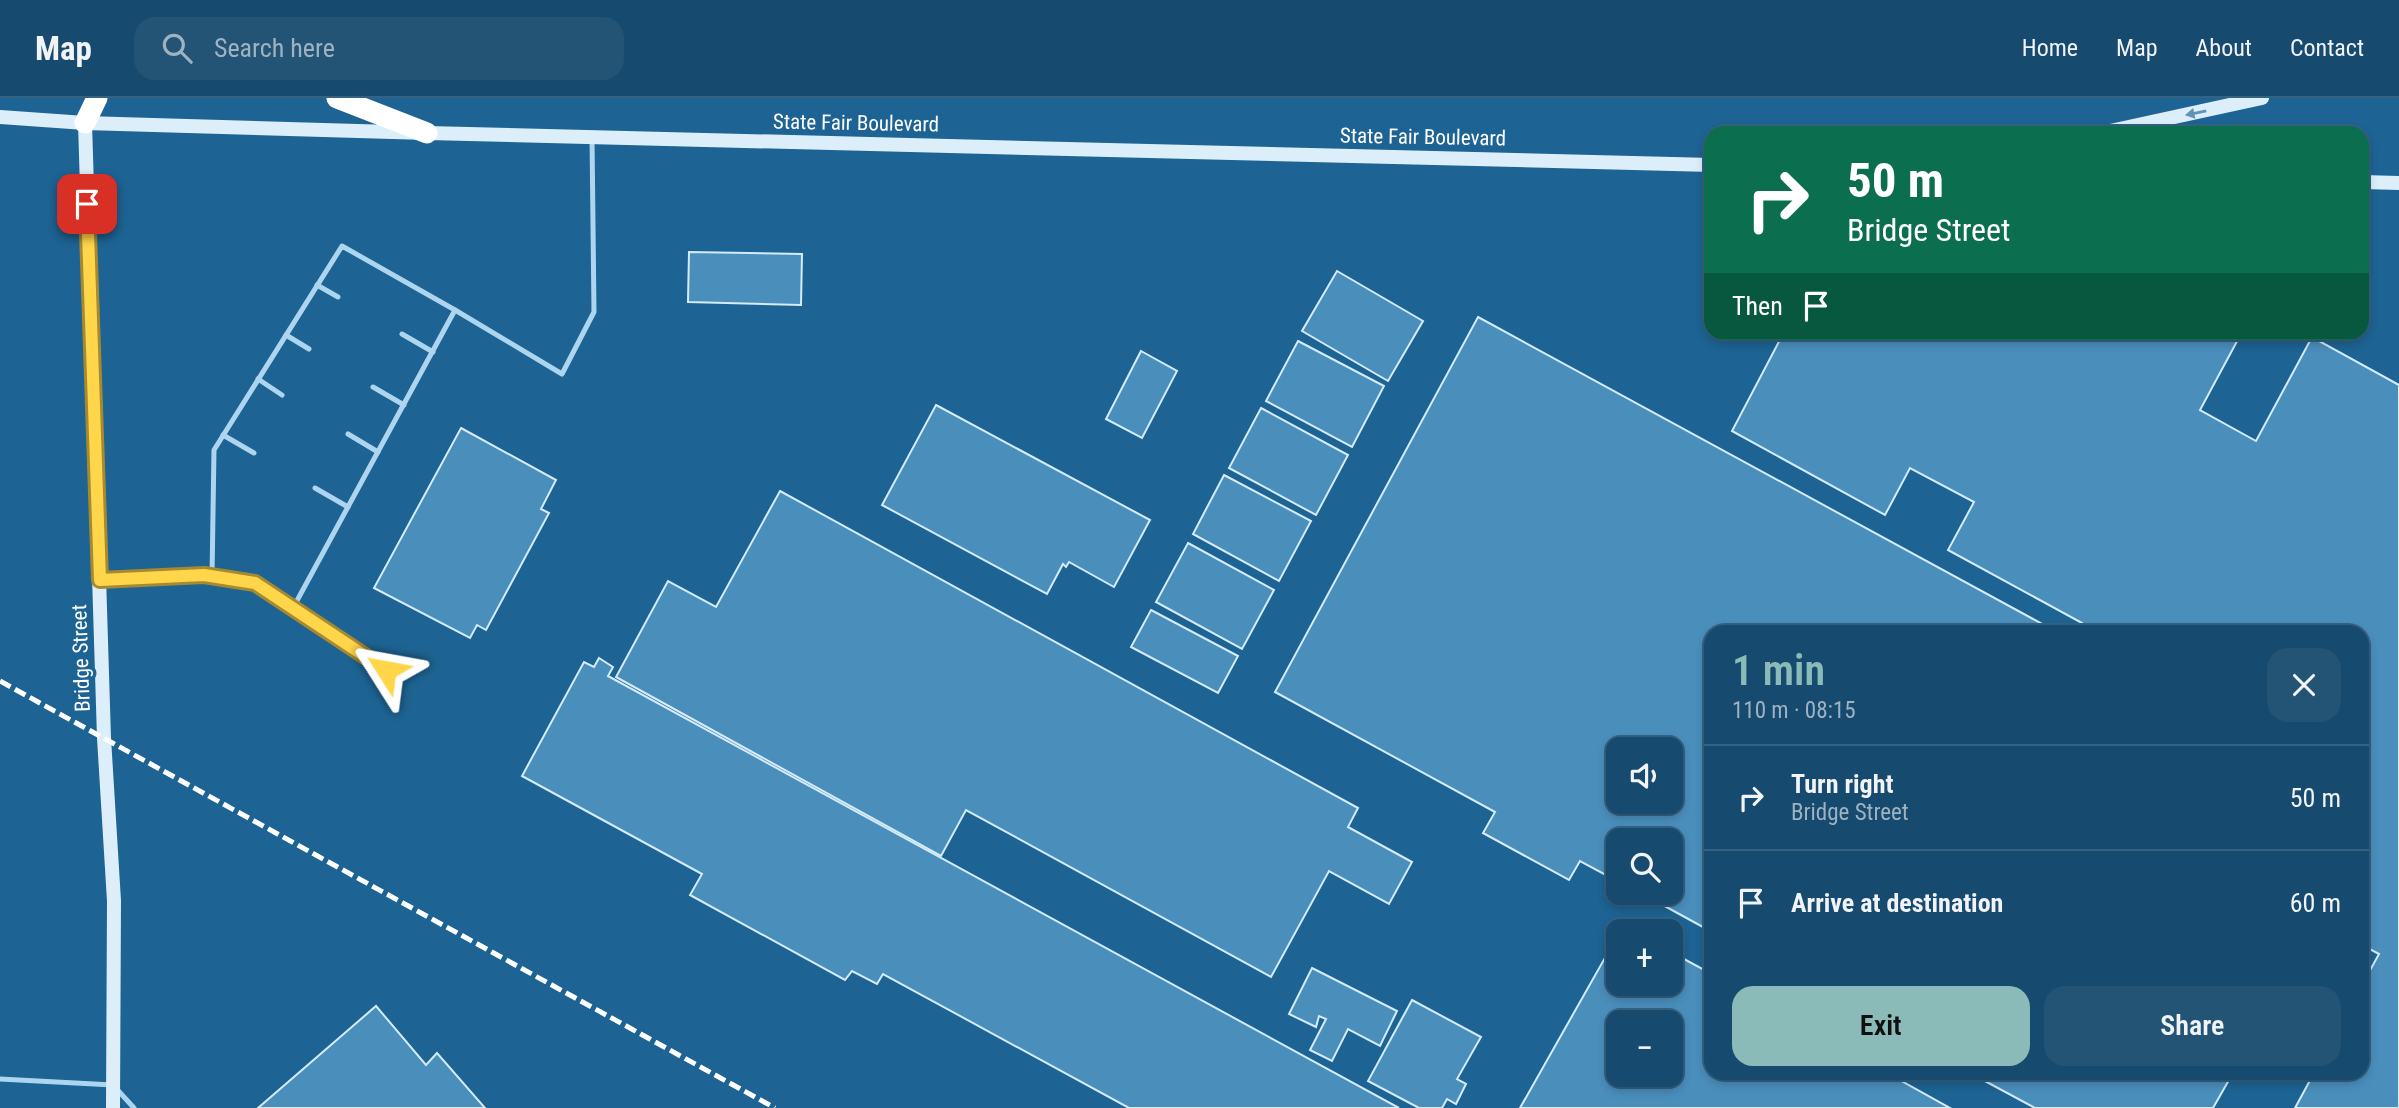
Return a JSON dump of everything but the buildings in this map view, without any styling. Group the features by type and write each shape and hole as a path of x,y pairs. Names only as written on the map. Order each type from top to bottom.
{"highway":[{"path":"76,98 85,123"},
{"path":"85,123 97,98"},
{"path":"337,98 427,133"}],"main road":[{"path":"2133,126 2262,98"},
{"name":"State Fair Boulevard","path":"0,117 85,123 592,138 1704,165"},
{"name":"Bridge Street","path":"85,123 104,738 114,901 113,1108"},
{"path":"2369,182 2399,183"}],"lane":[{"path":"212,576 214,450 342,246 562,374 594,312 592,138"},
{"path":"317,285 338,297"},
{"path":"293,608 455,310"},
{"path":"402,334 433,352"},
{"path":"286,335 309,349"},
{"path":"258,379 282,395"},
{"path":"373,387 404,405"},
{"path":"348,434 378,452"},
{"path":"223,435 254,453"},
{"path":"315,488 348,507"},
{"path":"100,580 204,575 255,583 386,670"},
{"path":"0,1079 113,1085 134,1108"}],"railway":[{"path":"0,681 775,1108"}],"route":[{"path":"87,204 100,580 204,575 255,583 386,670"}]}
